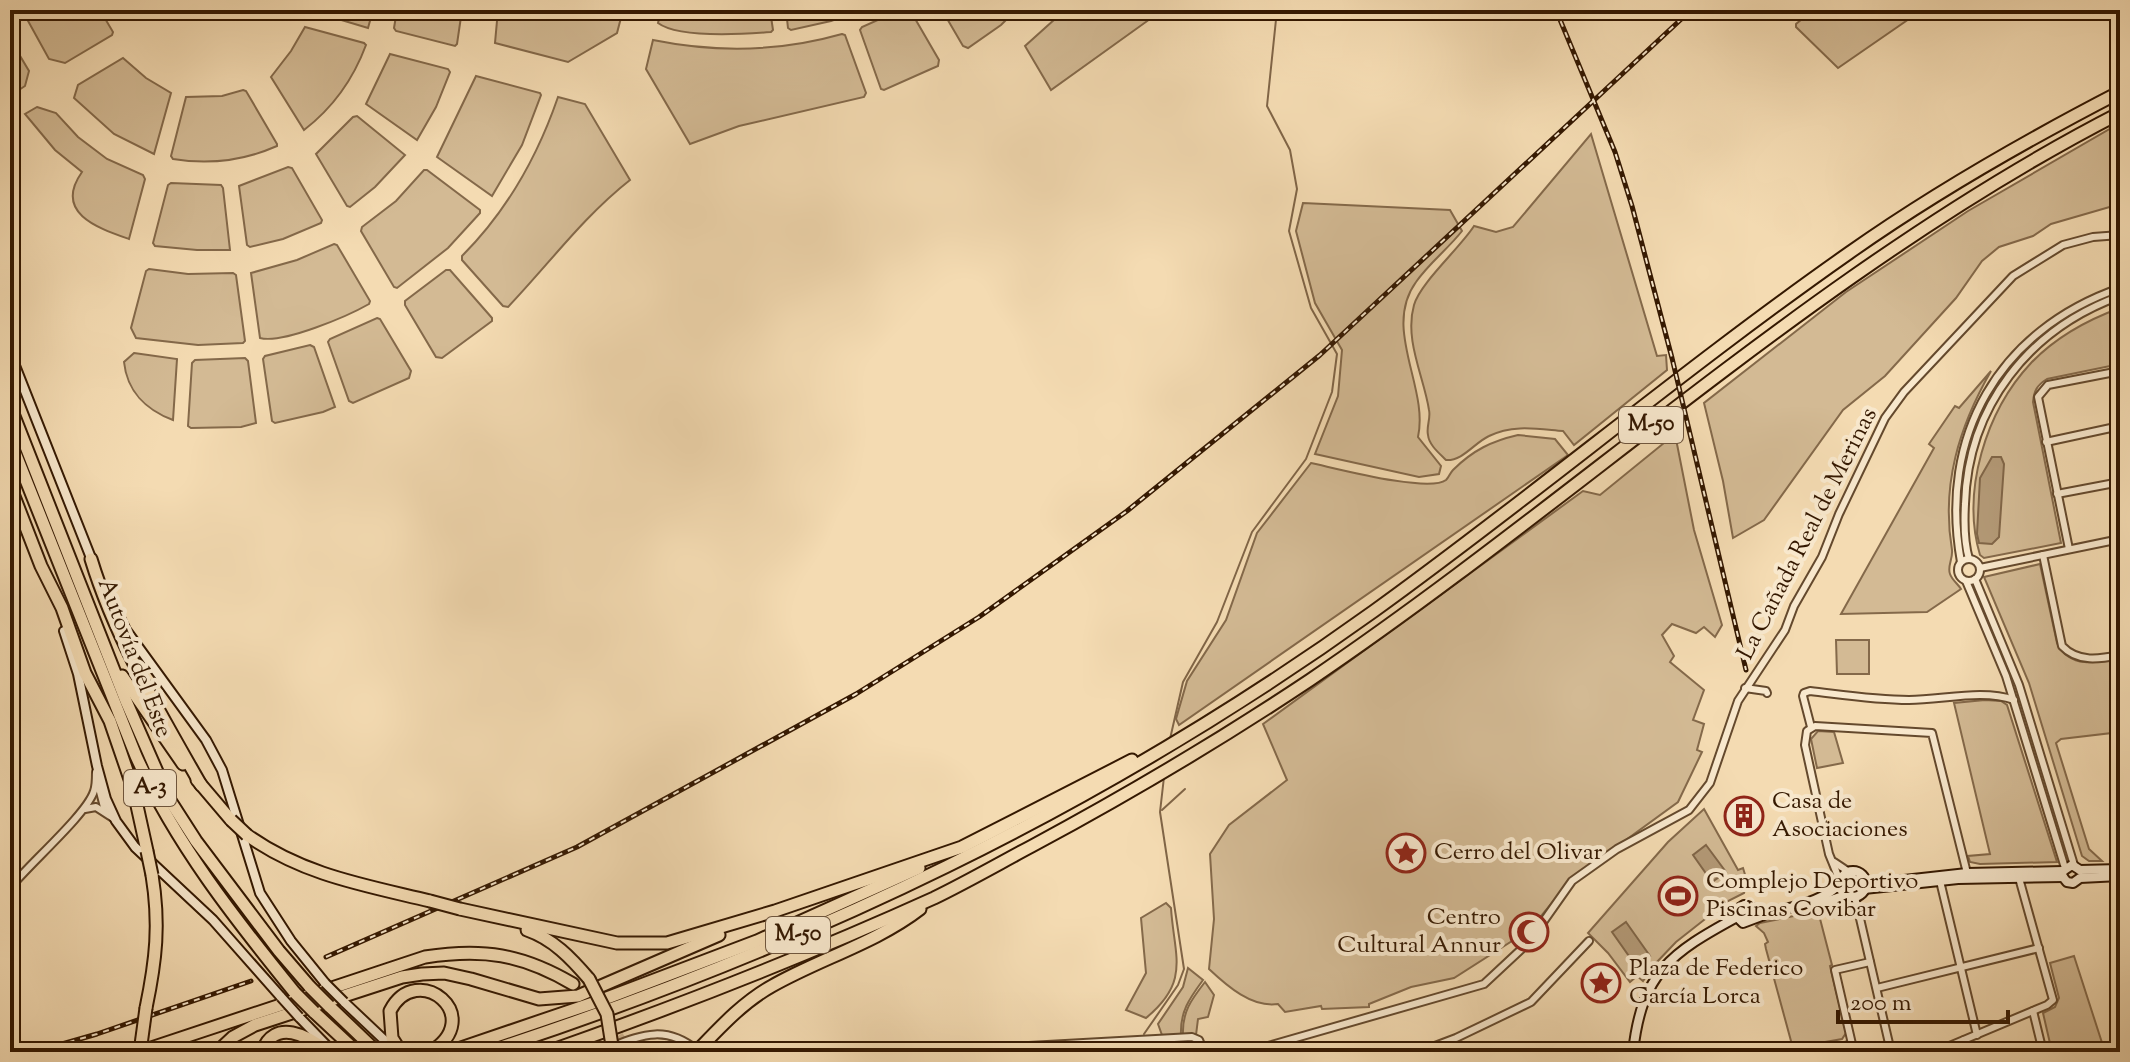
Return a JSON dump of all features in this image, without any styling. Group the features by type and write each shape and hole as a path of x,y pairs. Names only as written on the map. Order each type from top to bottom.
{"highway":[{"name":"M-50","path":"486,1052 761,952 927,878 1197,729 1384,604 1734,337 1851,252 2008,153 2120,92"},
{"name":"M-50","path":"547,1052 766,971 937,897 1095,812 1193,754 1310,679 1443,584 1861,269 2017,170 2120,113"},
{"name":"Autovía del Este","path":"10,406 141,739 169,799 214,866 279,951 310,987 377,1052"},
{"name":"Autovía del Este","path":"10,440 157,803 185,848 295,993 357,1052"},
{"path":"10,486 41,566 62,608 85,673 110,721 133,788"},
{"path":"56,555 62,586 128,759 152,875 158,931 155,964 138,1052 411,962 454,952 507,956 550,970 573,984"},
{"path":"91,559 99,585 150,693 201,785"},
{"path":"111,658 176,757 247,835 289,862 314,872 594,940 640,945 696,936 962,847"},
{"path":"449,1052 599,1001 757,941 1099,783"},
{"path":"702,1050 740,1009 770,986 869,938 914,914 937,897"},
{"path":"217,1052 233,1037 255,1025 402,977 444,973 539,999 578,996 775,911"},
{"path":"482,914 536,933 571,957 589,979 607,1014 613,1052"},
{"path":"399,1052 392,1038 390,1011 404,994 420,990 437,994 447,1004 452,1016 446,1039 430,1052"},
{"path":"262,1052 276,1035 287,1032 300,1034 330,1052"}],"main road":[{"path":"10,353 91,559 126,630 190,715 222,770 260,893 291,941 325,983 399,1052"},
{"path":"41,566 78,674 97,766 116,821 135,847 213,920 330,1052"},
{"path":"1754,914 1850,896 1864,885 1877,883 1967,873 2120,869"},
{"path":"1737,917 1747,923 1754,914 1813,901 1829,894 1849,872 1859,873 1864,885"},
{"path":"1864,885 2019,878 2071,872 2120,876"},
{"path":"1840,882 1850,896"},
{"path":"1737,917 1738,909 1744,905 1754,914"},
{"path":"1633,1052 1639,1013 1652,982 1662,969 1687,945 1737,917"}],"street":[{"name":"La Cañada Real de Merinas","path":"1247,1052 1484,984 1529,942 1572,881 1617,849 1689,810 1710,783 1745,688 1785,630 1885,418 1904,392 2013,276 2063,245 2093,237 2120,235"},
{"path":"1961,562 1955,517 1958,470 1970,427 1981,402 2007,363 2034,335 2069,311 2120,288"},
{"path":"1969,559 1964,517 1965,490 1971,455 1995,397 2021,361 2061,324 2120,296"},
{"path":"2069,549 2037,403 2042,389 2048,385 2120,371"},
{"path":"2046,442 2120,426"},
{"path":"2057,494 2120,482"},
{"path":"1980,568 2120,539"},
{"path":"2043,555 2062,646 2072,655 2088,659 2120,655"},
{"path":"1980,568 1969,559 1961,562 1957,568 1958,575 1966,581 2014,700 2071,872"},
{"path":"1980,568 1975,579 2019,685 2071,872"},
{"path":"1966,581 1975,579"},
{"path":"1745,688 1767,693"},
{"path":"1840,882 1829,854 1805,745 1804,737 1811,727 1804,693 1810,691 1848,698 1906,700 1990,695 2014,700"},
{"path":"1811,727 1932,733 1967,873"},
{"path":"10,888 85,809 95,791 97,766"},
{"path":"96,777 105,811"},
{"path":"85,809 96,807 116,821"},
{"path":"1834,862 1849,872"},
{"path":"1935,1052 2053,1000 2019,878"},
{"path":"1940,881 1977,1035"},
{"path":"1850,896 1877,988 1891,1052"},
{"path":"1419,1052 1531,1002 1589,941"},
{"path":"1877,988 2039,948"},
{"path":"1822,1052 1852,1044 1835,970 1870,962"},
{"path":"2033,1011 2043,1052"},
{"path":"597,1052 656,1034 672,1035 702,1050"},
{"path":"1022,1052 1029,1046 1192,1037 1199,1040 1204,1052"},
{"path":"1964,1040 1967,1052"}],"shaded area":[{"path":"22,10 100,10 113,32 65,63 49,59"},
{"path":"308,10 373,10 368,28"},
{"path":"397,10 462,10 457,44 396,31"},
{"path":"498,10 623,10 617,33 568,62 495,43"},
{"path":"661,10 770,10 773,30 729,34 680,31 658,23"},
{"path":"786,10 861,10 791,30 788,28"},
{"path":"900,10 910,10 939,60 938,66 884,90 881,89 860,30"},
{"path":"942,10 1016,10 1001,25 968,48 963,46"},
{"path":"1065,10 1158,10 1157,14 1051,90 1025,46"},
{"path":"1813,10 1922,10 1838,68 1796,27"},
{"path":"305,27 366,45 341,92 325,112 304,130 271,77"},
{"path":"845,35 866,93 864,97 739,126 690,144 646,69 653,40 701,47 748,49 795,44"},
{"path":"10,39 29,71 25,86 13,94 10,90"},
{"path":"390,54 450,72 436,107 417,140 366,104"},
{"path":"123,58 146,78 171,93 154,154 114,134 74,98 78,85"},
{"path":"476,76 541,95 522,145 492,196 437,157"},
{"path":"243,90 277,146 226,160 200,162 173,159 171,156 186,97 222,96"},
{"path":"558,97 585,104 630,180 582,225 508,307 503,306 462,260 462,256 507,202 530,162"},
{"path":"37,107 56,113 78,137 107,159 143,175 145,179 129,239 93,224 76,208 74,186 82,172 55,150 25,114"},
{"path":"357,116 405,155 375,187 350,207 316,154"},
{"path":"2120,123 2120,204 2051,224 2033,236 1999,247 1982,261 1956,298 1885,376 1843,410 1764,520 1733,538 1704,403 1846,292 1968,211"},
{"path":"1591,134 1657,356 1666,355 1667,370 1574,445 1563,431 1516,429 1498,432 1463,455 1446,460 1432,445 1428,435 1427,397 1411,332 1418,296 1474,226 1496,232 1513,227"},
{"path":"292,168 321,223 283,239 250,247 247,245 239,186"},
{"path":"424,170 480,213 448,248 397,288 361,231 396,201"},
{"path":"171,183 221,185 230,250 155,246 153,243"},
{"path":"1303,203 1450,210 1462,231 1416,282 1407,300 1404,319 1405,339 1418,398 1418,437 1441,466 1439,474 1419,477 1315,454 1338,396 1342,350 1315,303 1296,231"},
{"path":"334,244 369,304 299,333 260,338 251,273 297,260"},
{"path":"149,269 236,275 245,341 198,345 136,338 131,328"},
{"path":"450,270 492,321 442,358 436,357 405,301"},
{"path":"2120,308 2120,364 2047,379 2038,386 2034,395 2061,543 1984,558 1980,555 1975,530 1976,479 1990,428 2001,404 2031,363 2050,346 2084,324"},
{"path":"377,318 411,371 409,378 353,403 349,401 328,342"},
{"path":"310,345 314,347 335,407 275,423 272,421 263,359"},
{"path":"134,353 177,359 173,420 146,405 129,382 124,362"},
{"path":"245,358 248,361 256,423 241,427 188,426 192,363 195,360"},
{"path":"1991,371 1970,413 1955,457 1951,480 1949,526 1952,553 1949,571 1961,589 1927,612 1841,614 1934,448 1929,444 1955,406 1959,408"},
{"path":"1675,434 1694,530 1722,625 1715,637 1704,627 1696,633 1672,624 1662,635 1674,656 1670,662 1704,690 1693,720 1704,724 1697,750 1702,752 1678,802 1571,880 1542,915 1512,941 1454,978 1411,987 1369,1004 1369,1007 1322,1009 1321,1006 1285,1012 1278,1004 1249,999 1224,982 1209,969 1214,919 1210,854 1229,825 1287,780 1263,724 1583,491 1600,495"},
{"path":"1518,435 1555,439 1568,455 1179,725 1176,719 1187,681 1226,620 1257,533 1311,463 1402,482 1436,483 1446,480 1460,463 1491,443"},
{"path":"1992,457 2001,457 2004,464 1999,537 1992,544 1979,543 1977,534 1980,478"},
{"path":"2040,564 2057,643 2062,651 2085,662 2120,658 2120,732 2061,739 2056,743 2089,849 2102,861 2089,861 2082,856 2029,683 1984,577"},
{"path":"1836,640 1869,640 1869,674 1837,674"},
{"path":"2001,701 2007,705 2057,862 1970,862 1968,856 1990,854 1954,703"},
{"path":"1818,731 1834,732 1843,763 1817,768 1811,739"},
{"name":"Complejo Deportivo Piscinas Covibar","path":"1704,809 1738,870 1743,868 1747,881 1744,893 1728,901 1676,942 1643,981 1637,976 1630,982 1588,933 1668,842"},
{"path":"1706,845 1726,872 1712,882 1693,855"},
{"path":"1166,903 1171,908 1176,954 1174,980 1160,1005 1146,1018 1126,1010 1146,973 1141,918"},
{"path":"1818,911 1846,1033 1842,1039 1794,1052 1766,949 1768,942 1756,926"},
{"path":"1626,922 1650,956 1636,966 1612,932"},
{"path":"2074,956 2105,1052 2052,1052 2043,1013 2055,1007 2059,998 2050,963"},
{"path":"1188,968 1203,980 1186,1006 1181,1035 1162,1035 1158,1024 1183,987"},
{"path":"1205,982 1214,995 1208,1017 1198,1019 1196,1035 1183,1035 1188,1007"}],"waterway":[{"path":"1170,739 1183,682 1217,622 1252,532 1306,459 1332,392 1337,354 1311,308 1289,231 1297,189 1290,150 1267,106 1277,10"},
{"path":"1144,1034 1178,985 1184,969 1160,812 1164,777"},
{"path":"1162,810 1185,789"}],"tunnel":[{"path":"609,1022 628,1052"}],"railway":[{"path":"1556,10 1615,152 1632,206 1672,358 1746,670"},
{"path":"326,957 577,847 856,694 979,617 1127,511 1320,355 1691,10"},
{"path":"34,1052 97,1034 251,981"}],"place":[{"name":"Casa de Asociaciones","path":"1744,816"},
{"name":"Cerro del Olivar","path":"1406,853"},
{"name":"Complejo Deportivo Piscinas Covibar","path":"1678,896"},
{"name":"Centro Cultural Annur","path":"1529,932"},
{"name":"Plaza de Federico García Lorca","path":"1601,983"}]}
